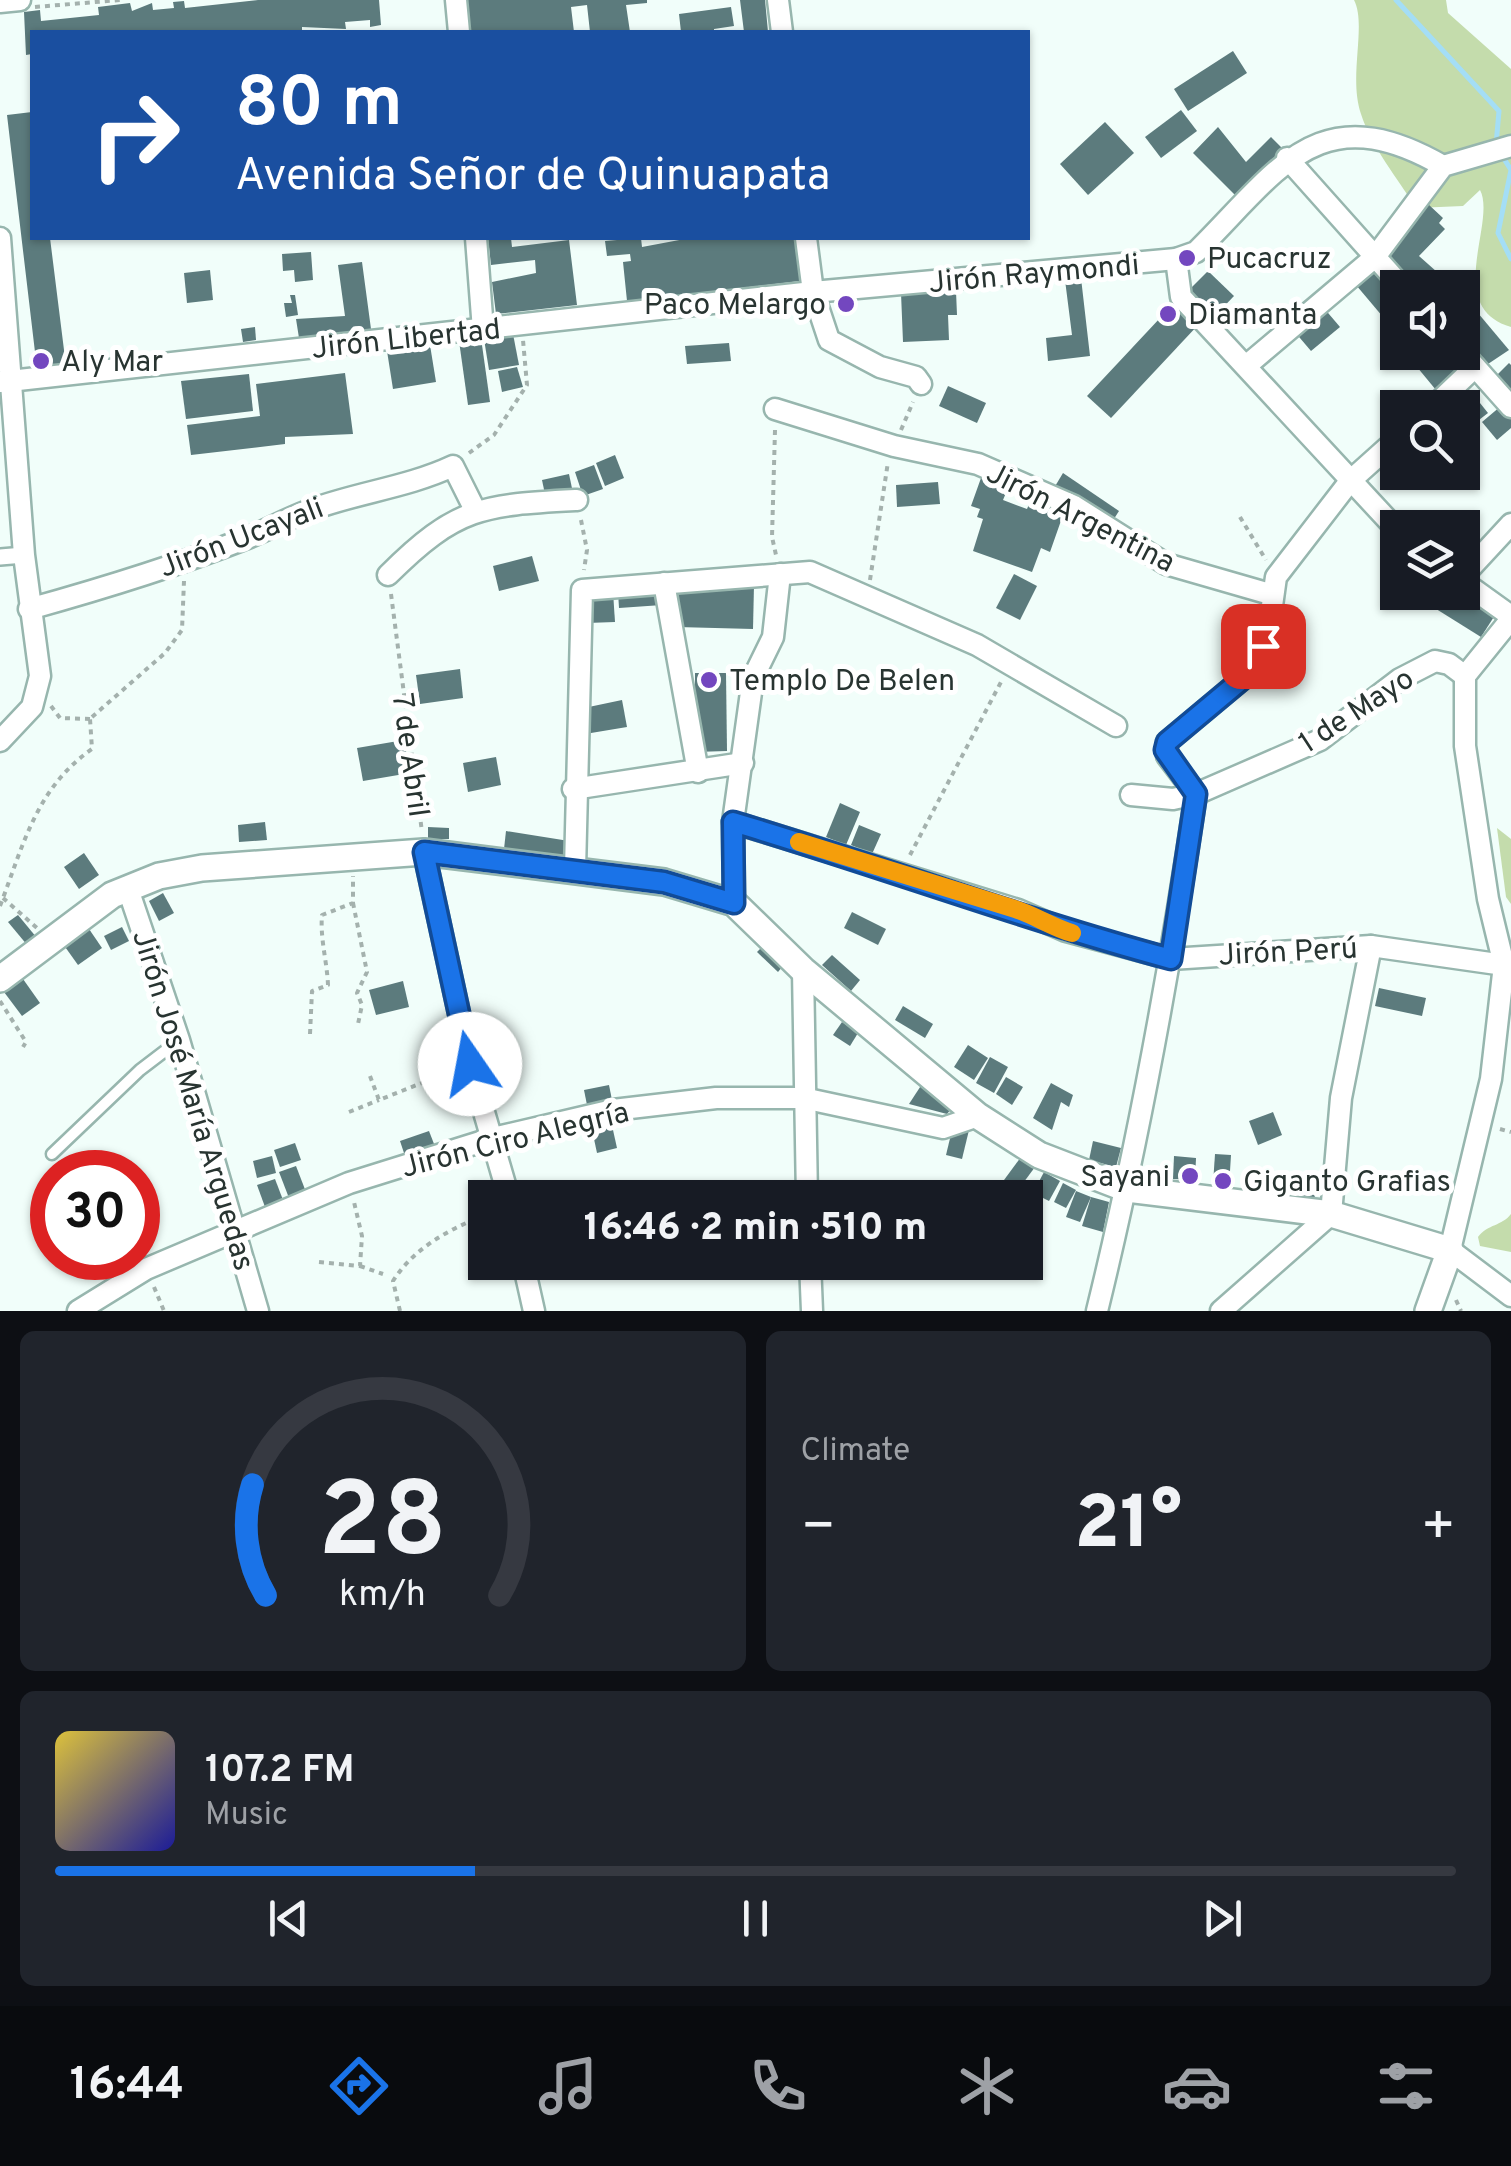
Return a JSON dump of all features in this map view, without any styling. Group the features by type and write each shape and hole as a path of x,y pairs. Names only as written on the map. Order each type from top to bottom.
{"street":[{"path":"456,0 459,30"},
{"path":"778,0 782,30"},
{"path":"0,2 27,4"},
{"name":"Jirón Raymondi","path":"813,292 1176,260 1196,252 1287,158 1358,133 1396,141 1448,163"},
{"path":"1246,366 1375,256 1448,163 1511,146"},
{"path":"1287,158 1387,270"},
{"path":"476,240 483,330"},
{"path":"806,240 813,292 829,340 880,367 916,377 921,384"},
{"path":"0,247 12,357 4,382 40,692 0,742"},
{"path":"1176,260 1181,297 1380,512"},
{"name":"Jirón Libertad","path":"4,382 813,292"},
{"path":"1477,370 1511,407"},
{"name":"Jirón Argentina","path":"776,409 894,446 978,464 1074,506 1166,564 1273,586"},
{"path":"1096,1311 1126,1189 1171,959 1196,794 1167,756 1167,742 1252,671 1271,614 1273,586 1350,481 1380,454"},
{"path":"453,466 475,510"},
{"name":"Jirón Ucayali","path":"29,608 183,561 355,494 418,483 453,466"},
{"path":"388,575 420,544 475,510 576,500"},
{"path":"1480,559 1511,524"},
{"path":"0,557 24,555"},
{"path":"574,870 582,590 810,572 866,600 949,632 1116,726"},
{"path":"734,903 733,822 752,678 773,636 780,574"},
{"path":"664,583 698,772"},
{"path":"1428,1311 1450,1250 1491,1079 1504,965 1488,899 1465,746 1465,676 1511,618 1480,593"},
{"name":"1 de Mayo","path":"1131,795 1173,799 1196,794 1320,740 1400,679 1435,661 1448,664 1465,676"},
{"path":"574,789 743,763"},
{"name":"Jirón Perú","path":"733,822 901,873 938,889 1018,910 1066,931 1171,959 1371,946 1504,965"},
{"path":"0,979 112,895 159,876 202,868 424,852 664,882 734,903 804,970 978,1116 1039,1154 1126,1189 1331,1214 1450,1250 1511,1296"},
{"name":"7 de Abril","path":"424,852 470,1064 504,1180"},
{"name":"Jirón José María Arguedas","path":"128,889 236,1228 258,1311"},
{"path":"1221,1311 1331,1214 1341,1098 1371,946"},
{"path":"804,970 806,1180"},
{"name":"Jirón Ciro Alegría","path":"160,1263 348,1183 493,1138 614,1110 716,1098 803,1098 943,1128 978,1116"},
{"name":"Jirón Ciro Alegría","path":"78,1311 128,1280"},
{"path":"528,1280 534,1311"},
{"path":"811,1280 812,1311"}],"lane":[{"path":"56,1150 140,1070 178,1040"}],"path":[{"path":"27,4 120,0"},
{"path":"453,466 494,434 527,386 521,326"},
{"path":"866,600 879,534 882,476 921,384"},
{"path":"776,409 772,537 780,574"},
{"path":"576,500 586,550 582,590"},
{"path":"1240,516 1273,586"},
{"path":"40,692 60,718 90,718 165,653 182,630 183,561"},
{"name":"7 de Abril","path":"388,575 424,852"},
{"path":"901,873 1010,664"},
{"path":"0,906 27,828 50,786 92,749 90,718"},
{"path":"352,856 353,904 367,972 357,993 362,1006 358,1024"},
{"path":"3,898 52,941"},
{"path":"310,1034 312,990 328,986 326,949 320,938 322,915 353,904"},
{"path":"0,1001 26,1042 23,1047"},
{"path":"349,1112 470,1064"},
{"path":"370,1076 379,1100"},
{"path":"348,1183 362,1236 360,1266"},
{"path":"400,1311 393,1281 406,1261 448,1230 468,1222"},
{"path":"319,1262 360,1266 384,1274"},
{"path":"151,1280 164,1311"}],"green space":[{"path":"1354,0 1446,0 1448,13 1511,69 1511,327 1491,317 1480,302 1480,270 1476,270 1476,263 1483,204 1480,190 1463,206 1416,208 1371,138 1357,100 1358,11"},
{"path":"1497,828 1511,839 1511,904 1506,897"},
{"path":"1511,1214 1511,1252 1480,1246 1478,1237"}],"building":[{"path":"258,0 379,0 381,25 370,27 370,20 345,22 346,29 30,30 30,54 26,55 24,12 40,10 41,21 99,15 98,7 130,3 132,11 152,3 153,10 174,8 173,2 184,1 185,8"},
{"path":"462,0 647,0 626,5 630,30 590,30 587,5 571,7 574,30 466,30"},
{"path":"740,0 765,0 768,30 744,30"},
{"path":"731,7 734,26 681,30 679,14"},
{"path":"1233,51 1247,73 1188,111 1174,89"},
{"path":"1181,110 1197,131 1161,158 1145,137"},
{"path":"30,112 30,240 50,240 66,366 37,369 7,115"},
{"path":"1105,122 1134,153 1088,195 1060,164"},
{"path":"1218,127 1246,162 1271,137 1283,149 1236,196 1193,153"},
{"path":"1428,204 1443,218 1439,223 1445,229 1419,256 1435,270 1398,270 1383,252"},
{"path":"488,240 511,240 512,247 569,240 577,305 496,314 492,282 536,273 535,260 491,265"},
{"path":"641,240 642,247 679,240 795,240 800,281 627,301 623,262 631,261 630,254 607,256 605,241"},
{"path":"311,252 313,280 295,282 294,270 283,271 282,254"},
{"path":"362,262 371,329 299,338 296,319 345,316 338,265"},
{"path":"1376,268 1380,272 1380,313 1356,285"},
{"path":"210,270 213,300 187,303 184,273"},
{"path":"1208,271 1234,296 1213,318 1187,292"},
{"path":"1081,278 1090,356 1048,361 1046,338 1072,335 1065,280"},
{"path":"956,291 957,315 948,315 949,340 903,342 901,293"},
{"path":"290,295 295,295 298,315 286,317 284,303 292,303"},
{"path":"1176,301 1199,324 1111,418 1087,396"},
{"path":"1323,307 1340,327 1311,351 1294,331"},
{"path":"1480,315 1509,350 1485,366 1480,361"},
{"path":"255,327 256,340 243,342 241,329"},
{"path":"513,334 519,365 489,370 484,339"},
{"path":"481,338 490,402 468,405 459,341"},
{"path":"729,343 731,361 687,364 685,346"},
{"path":"430,345 436,382 393,389 387,351"},
{"path":"1511,365 1511,399 1493,379"},
{"path":"517,367 523,387 502,392 498,371"},
{"path":"1419,370 1459,370 1436,390"},
{"path":"345,373 353,434 285,437 285,444 191,455 187,425 260,416 256,384"},
{"path":"249,374 253,411 186,419 181,381"},
{"path":"948,386 986,403 977,423 939,406"},
{"path":"1480,403 1488,413 1480,419"},
{"path":"1501,406 1511,418 1511,428 1497,440 1482,422"},
{"path":"615,455 624,478 605,486 596,463"},
{"path":"594,465 603,489 583,496 575,472"},
{"path":"1063,473 1119,511 1110,525 1054,488"},
{"path":"569,474 573,493 546,499 542,480"},
{"path":"981,478 1008,488 1003,500 1027,509 1032,497 1047,502 1045,509 1063,515 1050,552 1041,548 1032,572 973,551 983,519 977,517 980,509 971,506"},
{"path":"938,482 940,504 897,507 896,485"},
{"path":"532,556 539,581 499,591 493,566"},
{"path":"1014,574 1037,586 1020,620 996,608"},
{"path":"679,582 754,585 753,629 677,627"},
{"path":"661,588 662,605 619,608 618,591"},
{"path":"613,592 615,622 587,623 586,593"},
{"path":"1480,602 1497,612 1481,637 1438,610 1480,610"},
{"path":"460,669 463,698 420,704 416,675"},
{"path":"695,673 726,673 727,751 695,752"},
{"path":"622,700 627,727 585,734 584,708"},
{"path":"404,740 410,773 363,781 357,748"},
{"path":"496,757 501,785 468,792 463,763"},
{"path":"840,803 860,812 846,845 826,837"},
{"path":"265,822 267,840 239,842 238,825"},
{"path":"859,825 881,834 872,854 851,845"},
{"path":"428,827 449,828 449,839 428,839"},
{"path":"506,831 569,841 566,859 504,849"},
{"path":"84,853 99,875 79,889 64,867"},
{"path":"163,893 174,913 159,921 149,901"},
{"path":"852,912 886,929 878,945 844,928"},
{"path":"18,915 37,938 28,946 8,922"},
{"path":"87,926 102,948 78,965 63,944"},
{"path":"122,927 129,941 111,950 104,936"},
{"path":"767,942 787,961 778,972 757,952"},
{"path":"832,955 860,980 851,991 822,965"},
{"path":"23,979 40,1003 22,1016 4,992"},
{"path":"403,981 409,1007 376,1015 369,990"},
{"path":"1379,988 1426,998 1422,1016 1375,1006"},
{"path":"903,1006 933,1024 925,1038 895,1020"},
{"path":"842,1022 858,1033 850,1046 833,1035"},
{"path":"968,1045 988,1058 974,1080 954,1067"},
{"path":"990,1057 1008,1067 994,1093 976,1083"},
{"path":"1006,1077 1023,1087 1012,1105 996,1094"},
{"path":"924,1081 956,1103 947,1114 909,1104"},
{"path":"1051,1083 1073,1095 1069,1107 1061,1102 1052,1130 1033,1118"},
{"path":"609,1085 613,1105 588,1110 584,1090"},
{"path":"1273,1112 1282,1135 1258,1145 1249,1121"},
{"path":"611,1121 617,1148 597,1153 591,1125"},
{"path":"953,1126 969,1130 962,1159 946,1155"},
{"path":"429,1131 436,1149 406,1159 400,1141"},
{"path":"1093,1141 1121,1148 1116,1167 1089,1160"},
{"path":"295,1143 301,1160 280,1167 274,1150"},
{"path":"1215,1154 1231,1155 1229,1186 1213,1184"},
{"path":"272,1156 276,1173 257,1178 253,1161"},
{"path":"1174,1156 1196,1158 1195,1180 1173,1179"},
{"path":"1021,1157 1035,1167 1025,1180 1004,1180"},
{"path":"296,1166 306,1192 289,1198 279,1172"},
{"path":"1044,1172 1060,1181 1049,1201 1043,1198 1043,1180 1040,1180"},
{"path":"275,1179 283,1200 265,1207 257,1185"},
{"path":"1063,1183 1076,1190 1066,1208 1054,1202"},
{"path":"1313,1185 1316,1205 1289,1203 1289,1195 1303,1195 1302,1187"},
{"path":"1076,1191 1091,1197 1080,1222 1066,1217"},
{"path":"1091,1197 1109,1202 1103,1232 1082,1226"}],"waterway":[{"path":"1396,0 1499,111 1496,145"},
{"path":"1501,154 1511,170 1498,233 1511,259"}],"slow traffic":[{"path":"799,842 901,873 938,889 1018,910 1072,933"}],"place":[{"name":"Pucacruz","path":"1187,258"},
{"name":"Paco Melargo","path":"846,304"},
{"name":"Diamanta","path":"1168,314"},
{"name":"Aly Mar","path":"41,361"},
{"name":"Templo De Belen","path":"709,680"},
{"name":"Sayani","path":"1190,1176"},
{"name":"Giganto Grafias","path":"1223,1181"}],"route":[{"path":"470,1064 424,852 664,882 734,903 733,822 901,873 938,889 1018,910 1066,931 1171,959 1196,794 1167,756 1167,742 1252,671 1263,646"}]}
